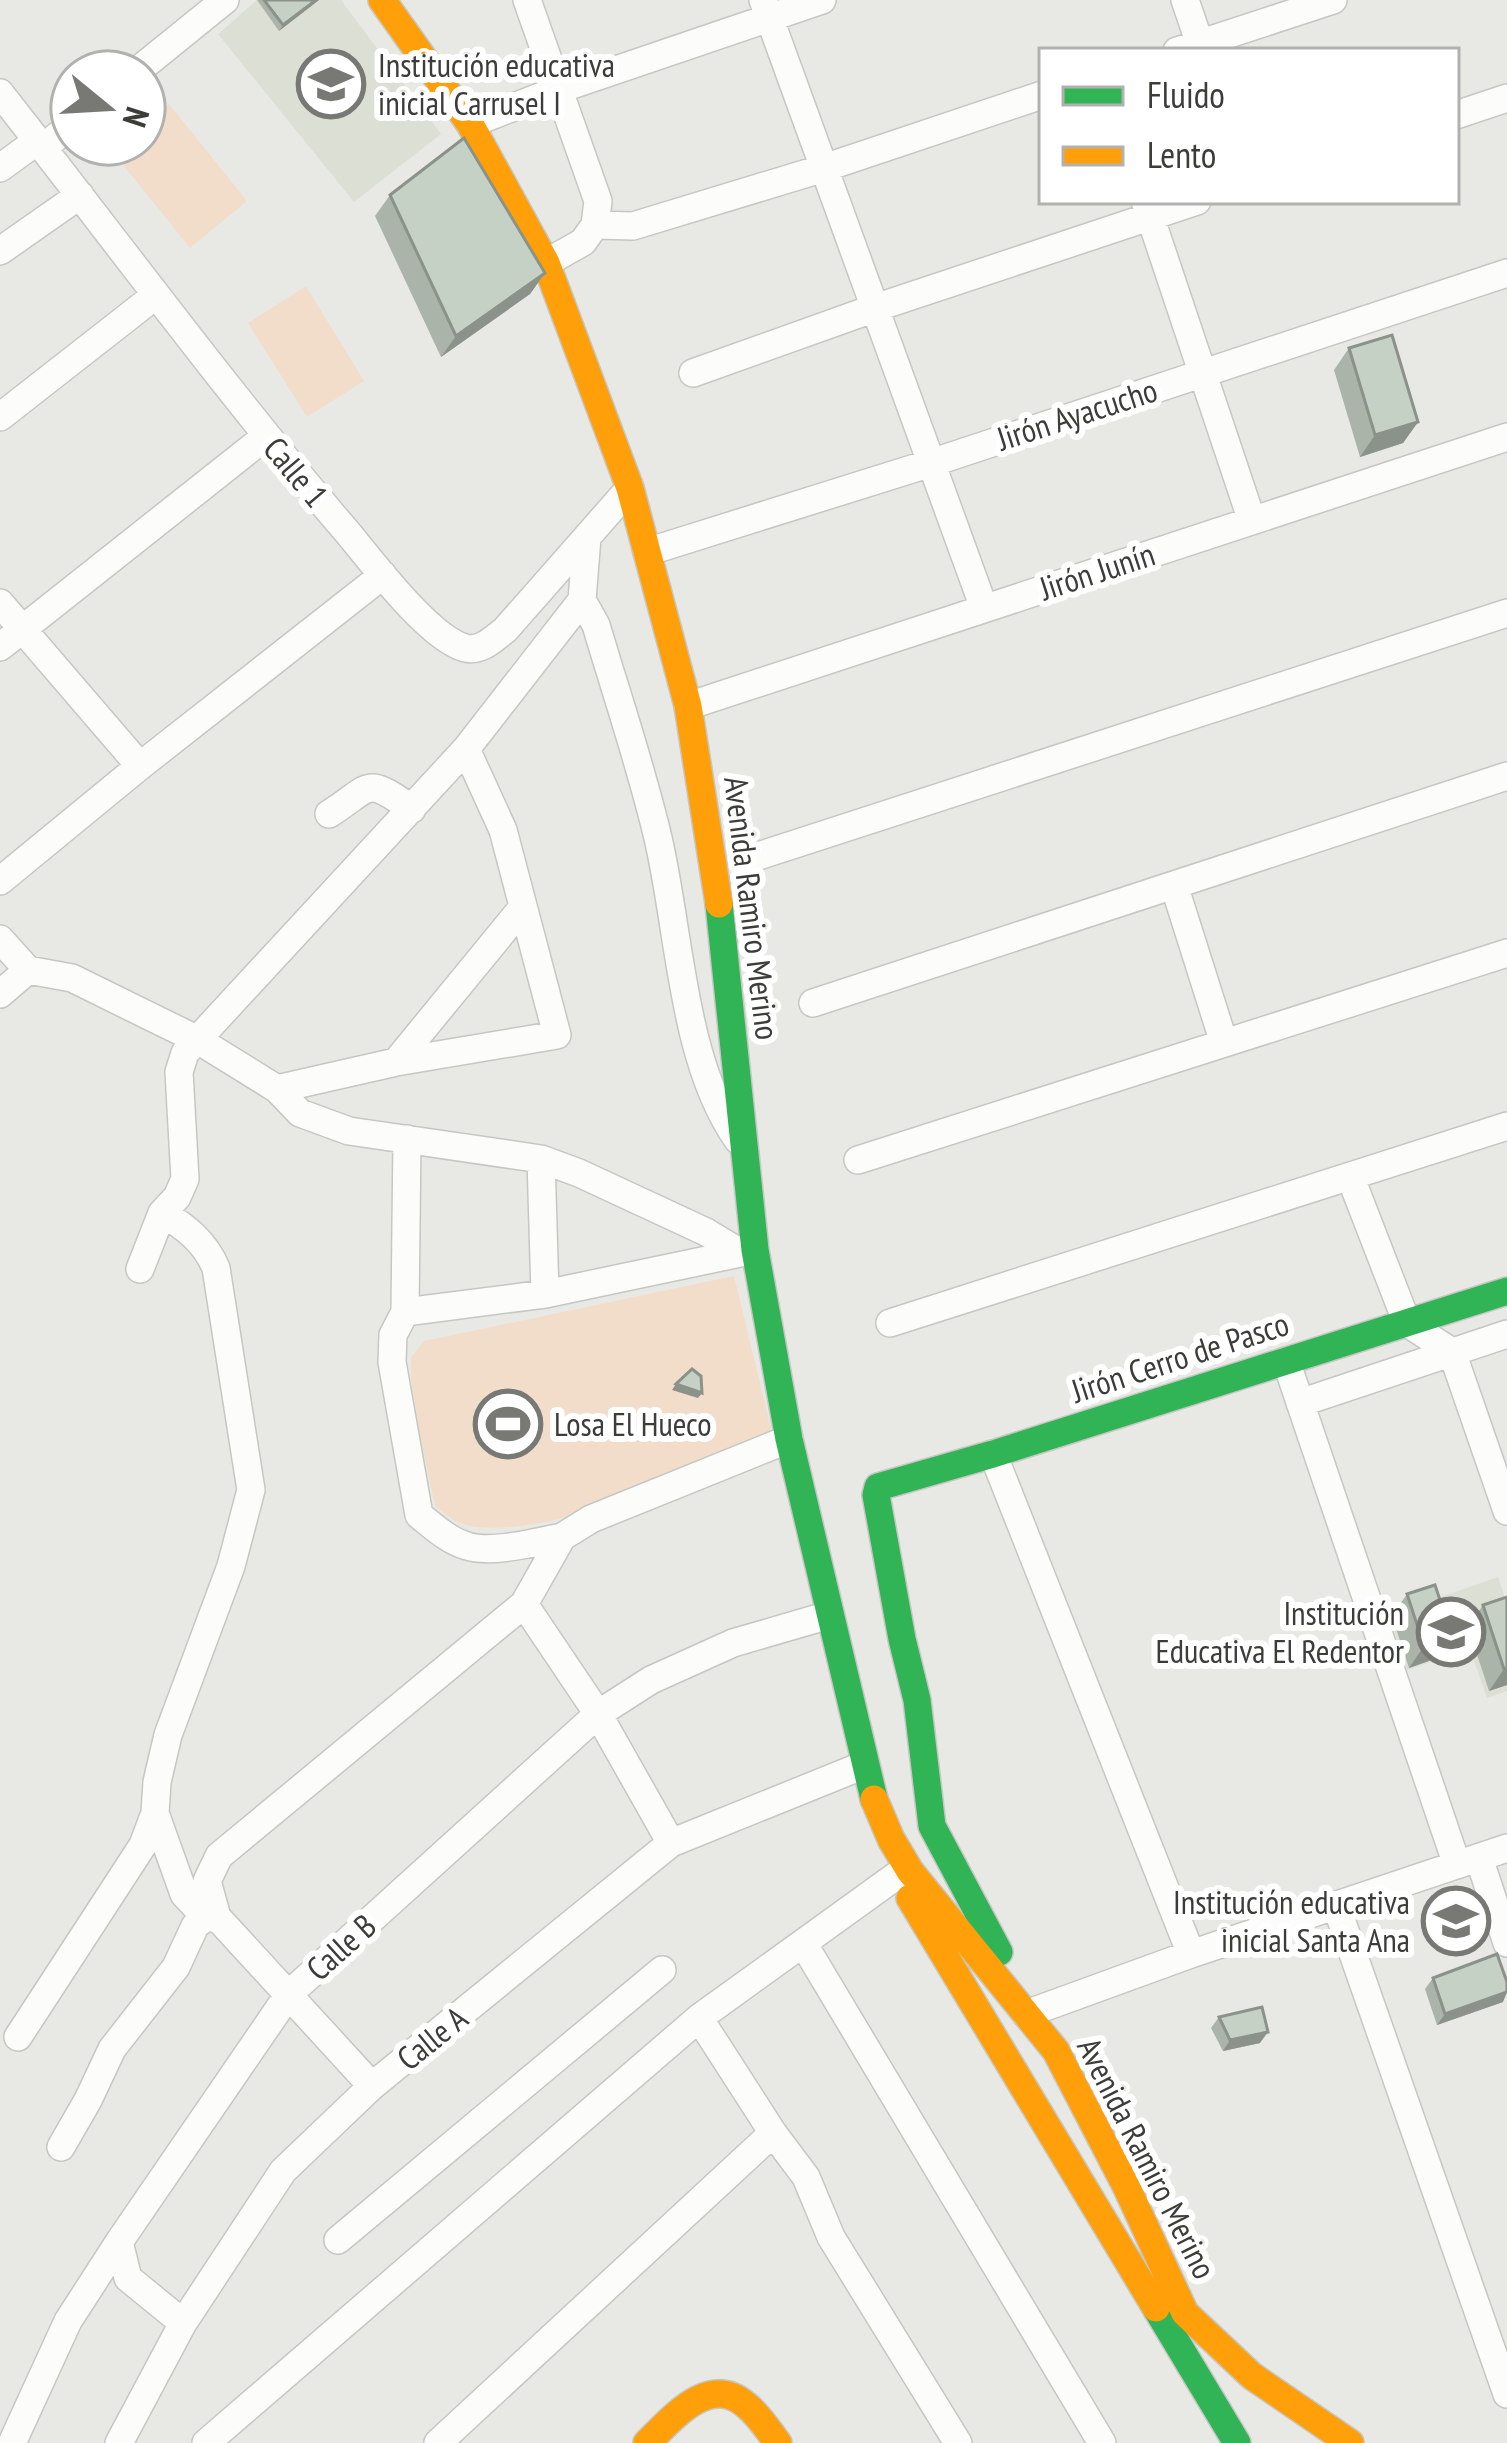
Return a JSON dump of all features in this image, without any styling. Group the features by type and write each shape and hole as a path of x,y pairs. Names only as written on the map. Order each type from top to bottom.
{"street":[{"path":"166,48 225,0"},
{"name":"Avenida Ramiro Merino","path":"382,0 470,124 546,262 630,488 688,706 717,876 748,1251 875,1805 909,1871 1056,2051 1185,2313 1252,2376 1350,2443"},
{"path":"527,0 598,201 595,225 583,242 546,262"},
{"path":"470,124 766,9 822,0"},
{"path":"1185,0 1188,47 1333,0"},
{"path":"766,9 983,608"},
{"name":"Calle 1","path":"0,93 265,436 429,625 466,648 481,648 505,629 630,488"},
{"path":"595,225 633,226 1039,96"},
{"path":"1459,114 1507,98"},
{"path":"0,168 48,139"},
{"path":"0,251 80,196"},
{"path":"693,373 1147,209 1178,204"},
{"path":"1147,209 1252,521"},
{"name":"Jirón Ayacucho","path":"647,553 1507,273"},
{"path":"0,417 156,295"},
{"path":"11,639 265,436"},
{"name":"Jirón Junín","path":"688,706 1507,437"},
{"path":"587,537 582,599 596,625 659,842 690,1018 716,1103 742,1146"},
{"path":"0,881 383,575"},
{"path":"140,1269 162,1213 177,1197 184,1179 179,1072 184,1053 466,749 582,599"},
{"path":"0,603 11,639 140,766"},
{"path":"746,860 1507,613"},
{"path":"277,1089 396,1062 556,1035 503,830 466,749"},
{"path":"813,1003 1507,776"},
{"path":"329,814 360,790 374,786 412,808"},
{"path":"1174,884 1224,1043"},
{"path":"396,1062 523,907"},
{"path":"0,939 28,970 72,978 198,1040 277,1089 300,1113 349,1131 541,1159 748,1251"},
{"path":"858,1160 1507,953"},
{"path":"0,994 28,970"},
{"path":"890,1323 1507,1126"},
{"path":"406,1139 405,1312 392,1335 392,1362 419,1516 443,1535 470,1548 562,1537 591,1519 790,1438"},
{"path":"541,1159 545,1294"},
{"path":"1350,1176 1407,1323 1452,1352 1507,1510"},
{"path":"18,2037 142,1845 155,1814 168,1735 231,1566 251,1490 216,1268 209,1250 162,1213"},
{"path":"405,1312 545,1294 748,1251"},
{"name":"Jirón Cerro de Pasco","path":"1023,2010 1013,1980 932,1826 917,1700 902,1639 878,1486 1507,1291"},
{"path":"1300,1403 1507,1334"},
{"path":"1286,1361 1468,1861 1507,1943"},
{"path":"993,1454 1191,1954"},
{"path":"217,1917 207,1881 219,1856 524,1604 562,1537"},
{"path":"524,1604 598,1714 671,1843"},
{"name":"Calle B","path":"12,2443 68,2321 289,1994 598,1714 651,1680 734,1643 829,1615"},
{"name":"Calle A","path":"119,2443 183,2323 283,2171 372,2086 671,1843 864,1765"},
{"path":"155,1814 184,1894 197,1908 217,1917 372,2086"},
{"path":"1023,2010 1507,1848"},
{"path":"206,2443 698,2018 909,1871"},
{"name":"Avenida Ramiro Merino","path":"909,1871 910,1901 1237,2443"},
{"path":"1336,1905 1507,2394"},
{"path":"61,2147 112,2049 176,1967 195,1926 204,1918 217,1917"},
{"path":"803,1943 1102,2443"},
{"path":"338,2240 662,1970"},
{"path":"698,2018 806,2177 831,2237 958,2443"},
{"path":"438,2443 773,2133"},
{"path":"119,2242 128,2278 183,2323"},
{"path":"647,2443 697,2397 709,2392 746,2403 778,2443"}],"shaded area":[{"name":"Institución educativa inicial Carrusel I","path":"257,0 280,30 319,0 341,0 441,134 354,202 218,34"},
{"path":"168,105 247,201 190,248 126,168 168,168"},
{"path":"306,286 364,381 307,417 248,323"},
{"path":"734,1276 772,1433 583,1513 554,1520 472,1526 456,1522 435,1506 411,1379 411,1357 424,1341"},
{"name":"Institución Educativa El Redentor","path":"1498,1577 1507,1603 1507,1691 1487,1698 1470,1649 1407,1670 1389,1615"}],"building":[{"path":"264,0 316,0 283,25"},
{"path":"464,138 545,273 456,336 390,195"},
{"path":"1392,335 1418,422 1375,435 1349,348"},
{"path":"692,1369 701,1376 702,1393 676,1384"},
{"path":"1435,1585 1452,1636 1424,1646 1407,1594"},
{"path":"1507,1597 1507,1668 1504,1669 1483,1605"},
{"path":"1497,1954 1507,1992 1445,2014 1433,1978"},
{"path":"1262,2007 1268,2032 1230,2040 1219,2017"}],"traffic: fast":[{"path":"719,904 755,1250 789,1439 874,1799"},
{"path":"999,1952 932,1826 917,1700 902,1639 878,1487 1507,1291"},
{"path":"1156,2308 1237,2443"}],"traffic: slow":[{"path":"382,0 470,124 546,263 630,488 688,706 719,904"},
{"path":"874,1799 910,1871 1056,2051 1185,2313 1252,2376 1350,2443"},
{"path":"910,1898 1156,2308"},
{"path":"647,2443 692,2403 719,2394 746,2405 778,2443"}],"place":[{"name":"Institución educativa inicial Carrusel I","path":"331,84"},
{"name":"Losa El Hueco","path":"508,1424"},
{"name":"Institución Educativa El Redentor","path":"1451,1632"},
{"name":"Institución educativa inicial Santa Ana","path":"1456,1921"}]}
